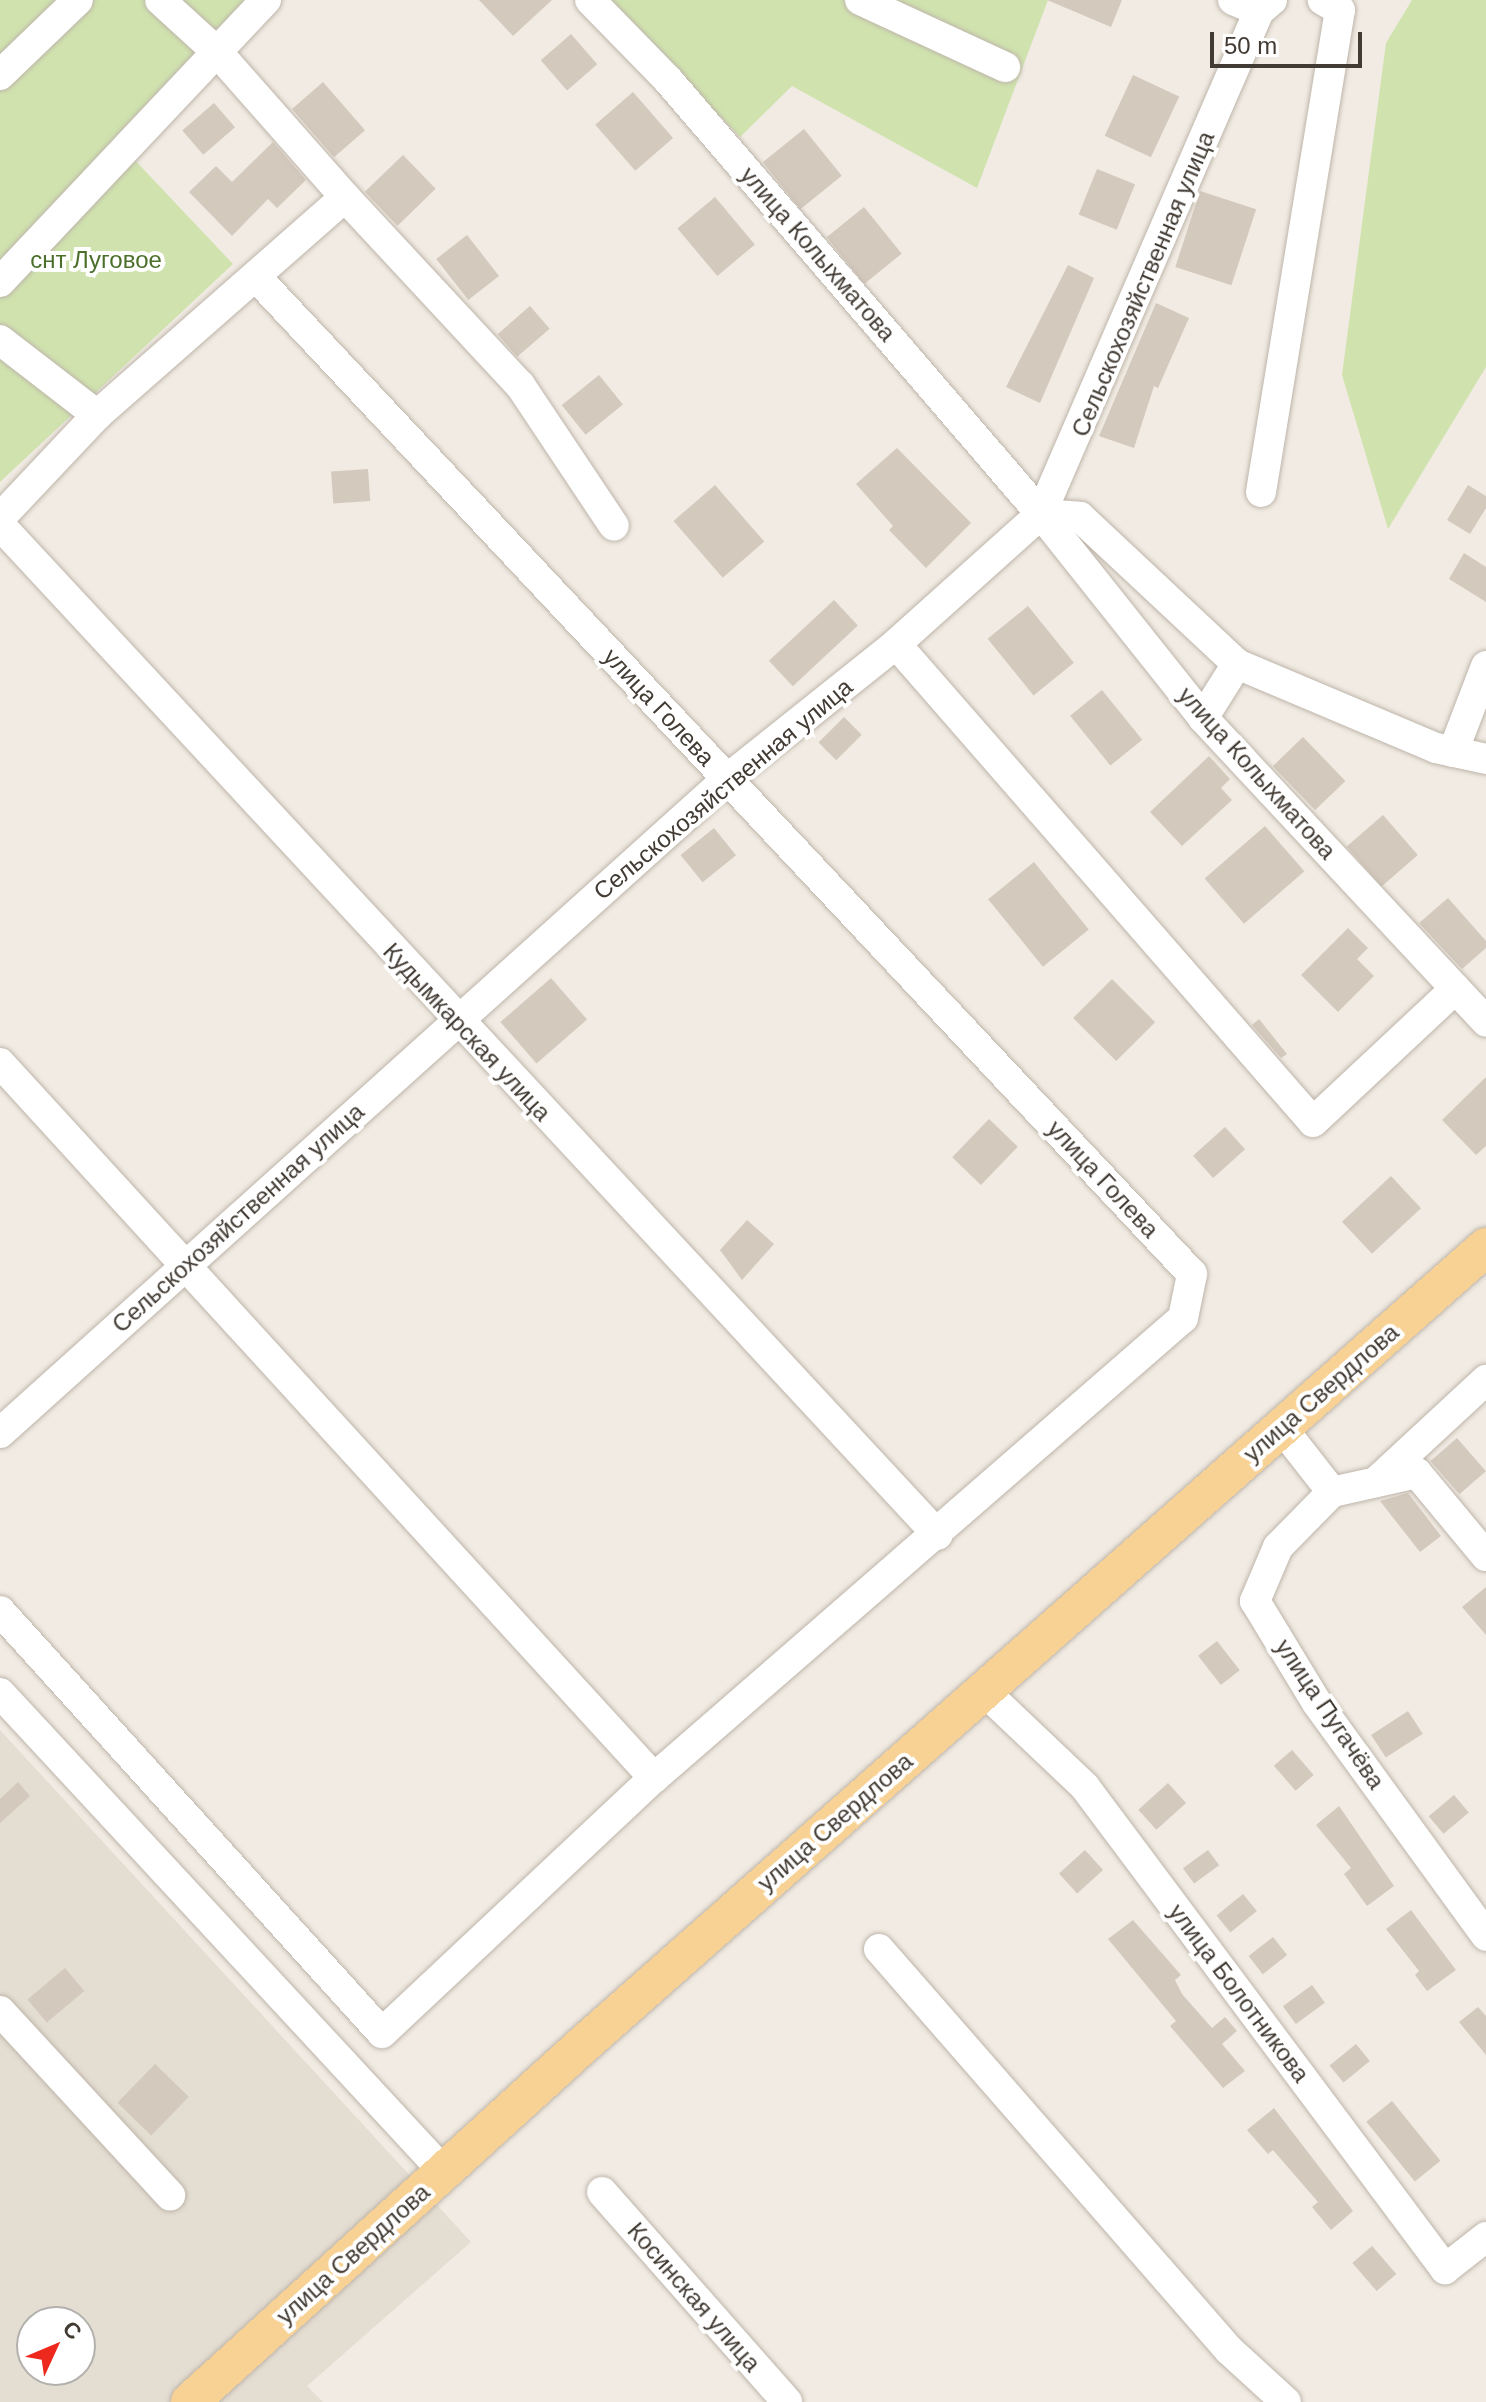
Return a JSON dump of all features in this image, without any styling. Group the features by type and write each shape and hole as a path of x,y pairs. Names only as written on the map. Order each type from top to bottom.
{"main road":[{"name":"улица Свердлова","path":"190,2402 444,2172 1486,1247"}],"street":[{"path":"0,75 78,0"},
{"path":"160,0 217,52 345,197 520,385 614,526"},
{"path":"0,282 266,0"},
{"name":"улица Колыхматова","path":"590,0 668,80 1041,514 1203,718 1486,1022"},
{"path":"860,0 1005,67"},
{"path":"1261,492 1340,10 1323,0"},
{"name":"Сельскохозяйственная улица","path":"0,1433 727,779 896,644 1041,514 1255,4"},
{"path":"0,518 97,415 258,279 345,197"},
{"name":"улица Голева","path":"258,279 1192,1274 1183,1318 938,1535"},
{"path":"0,340 97,415"},
{"path":"1041,514 1080,517 1237,664 1453,752 1486,759"},
{"name":"Кудымкарская улица","path":"0,525 457,1022 938,1535"},
{"path":"896,644 1313,1122 1455,989"},
{"path":"1203,718 1237,664"},
{"path":"1453,752 1486,666"},
{"path":"0,1063 654,1778"},
{"path":"1376,1482 1486,1380"},
{"path":"1282,1428 1332,1492 1417,1473 1486,1556"},
{"name":"улица Пугачёва","path":"1332,1492 1278,1547 1255,1601 1317,1703 1486,1936"},
{"path":"0,1611 382,2033 654,1778 938,1535"},
{"name":"улица Болотникова","path":"984,1691 1085,1787 1445,2269 1486,2237"},
{"path":"0,1693 444,2172"},
{"path":"879,1949 1229,2350 1286,2402"},
{"path":"0,2011 170,2195"},
{"name":"Косинская улица","path":"602,2192 787,2402"}],"shaded area":[{"path":"0,1730 471,2242 307,2386 323,2402 0,2402"}],"green space":[{"name":"снт Луговое","path":"0,0 245,0 114,138 233,264 0,482"},
{"path":"607,0 1048,0 977,188 792,86 740,137"},
{"path":"1412,0 1486,0 1486,367 1388,529 1342,375 1386,43"}],"building":[{"path":"479,0 552,0 513,36"},
{"path":"1047,0 1122,0 1111,27"},
{"path":"571,34 597,64 567,90 541,60"},
{"path":"1133,75 1179,97 1151,157 1105,136"},
{"path":"323,82 365,130 334,157 292,109"},
{"path":"633,92 673,138 635,171 595,125"},
{"path":"214,103 235,127 203,155 182,131"},
{"path":"804,129 842,176 801,209 763,162"},
{"path":"273,142 306,180 277,208 268,199 232,236 189,192 216,166 232,182"},
{"path":"403,155 436,189 398,226 365,192"},
{"path":"1097,169 1135,184 1117,230 1079,214"},
{"path":"1200,191 1256,209 1231,285 1175,267"},
{"path":"715,197 755,244 717,276 677,228"},
{"path":"864,207 902,254 864,284 827,237"},
{"path":"467,235 499,276 468,300 436,259"},
{"path":"1068,265 1094,278 1040,403 1006,387"},
{"path":"1156,303 1189,318 1158,388 1154,386 1134,448 1099,436"},
{"path":"530,306 550,329 517,357 498,334"},
{"path":"599,375 623,405 586,435 562,405"},
{"path":"897,448 971,523 926,568 889,530 893,526 856,484"},
{"path":"368,469 370,501 333,504 331,472"},
{"path":"715,485 764,542 723,578 673,521"},
{"path":"1468,485 1486,496 1486,508 1470,534 1447,520"},
{"path":"1464,553 1486,567 1486,602 1449,579"},
{"path":"834,600 858,626 793,686 769,661"},
{"path":"1028,606 1074,663 1034,695 988,639"},
{"path":"1102,690 1142,740 1110,766 1070,716"},
{"path":"844,717 862,735 836,760 819,742"},
{"path":"1303,737 1345,781 1315,810 1273,766"},
{"path":"1209,756 1230,779 1221,788 1232,800 1182,846 1150,812"},
{"path":"1383,815 1418,855 1382,886 1347,846"},
{"path":"1265,826 1304,871 1244,924 1205,878"},
{"path":"714,828 736,855 703,882 681,855"},
{"path":"1034,862 1089,930 1043,967 988,899"},
{"path":"1448,898 1486,941 1486,948 1462,969 1419,923"},
{"path":"1348,928 1368,948 1357,959 1374,976 1338,1012 1301,975"},
{"path":"551,978 587,1020 537,1063 500,1022"},
{"path":"1112,979 1155,1022 1116,1061 1073,1018"},
{"path":"1259,1019 1287,1054 1281,1058 1252,1025"},
{"path":"1486,1077 1486,1146 1476,1155 1442,1120"},
{"path":"989,1119 1018,1147 981,1185 952,1157"},
{"path":"1225,1127 1245,1149 1213,1178 1193,1156"},
{"path":"1391,1176 1421,1208 1372,1254 1342,1222"},
{"path":"747,1220 774,1244 742,1280 720,1250"},
{"path":"1457,1438 1486,1471 1459,1494 1431,1461"},
{"path":"1408,1493 1441,1536 1420,1552 1380,1501"},
{"path":"1486,1587 1486,1635 1462,1607"},
{"path":"1217,1641 1240,1670 1221,1685 1198,1656"},
{"path":"1408,1711 1423,1734 1386,1758 1371,1735"},
{"path":"1292,1750 1314,1775 1296,1791 1274,1766"},
{"path":"18,1782 30,1796 0,1823 0,1799"},
{"path":"1168,1783 1186,1803 1156,1830 1138,1810"},
{"path":"1454,1795 1469,1813 1444,1834 1429,1816"},
{"path":"1339,1806 1394,1886 1367,1906 1344,1874 1351,1868 1316,1825"},
{"path":"1085,1850 1103,1870 1077,1893 1059,1873"},
{"path":"1208,1850 1219,1865 1194,1884 1183,1868"},
{"path":"1243,1894 1257,1911 1230,1932 1217,1915"},
{"path":"1411,1910 1456,1970 1427,1991 1415,1975 1419,1971 1386,1929"},
{"path":"1133,1920 1181,1975 1175,1980 1182,1994 1212,2028 1225,2017 1237,2031 1222,2044 1245,2071 1223,2088 1170,2026 1176,2021 1108,1939"},
{"path":"1273,1937 1287,1955 1263,1974 1249,1956"},
{"path":"65,1968 84,1991 47,2022 27,1999"},
{"path":"1312,1985 1325,2003 1296,2024 1283,2006"},
{"path":"1478,2007 1486,2016 1486,2055 1459,2022"},
{"path":"1356,2044 1370,2061 1343,2082 1330,2065"},
{"path":"155,2064 189,2097 151,2135 117,2103"},
{"path":"1392,2101 1440,2161 1415,2182 1366,2122"},
{"path":"1274,2108 1353,2211 1331,2230 1312,2207 1318,2202 1273,2150 1268,2154 1247,2130"},
{"path":"1372,2246 1396,2274 1377,2291 1352,2263"}]}
